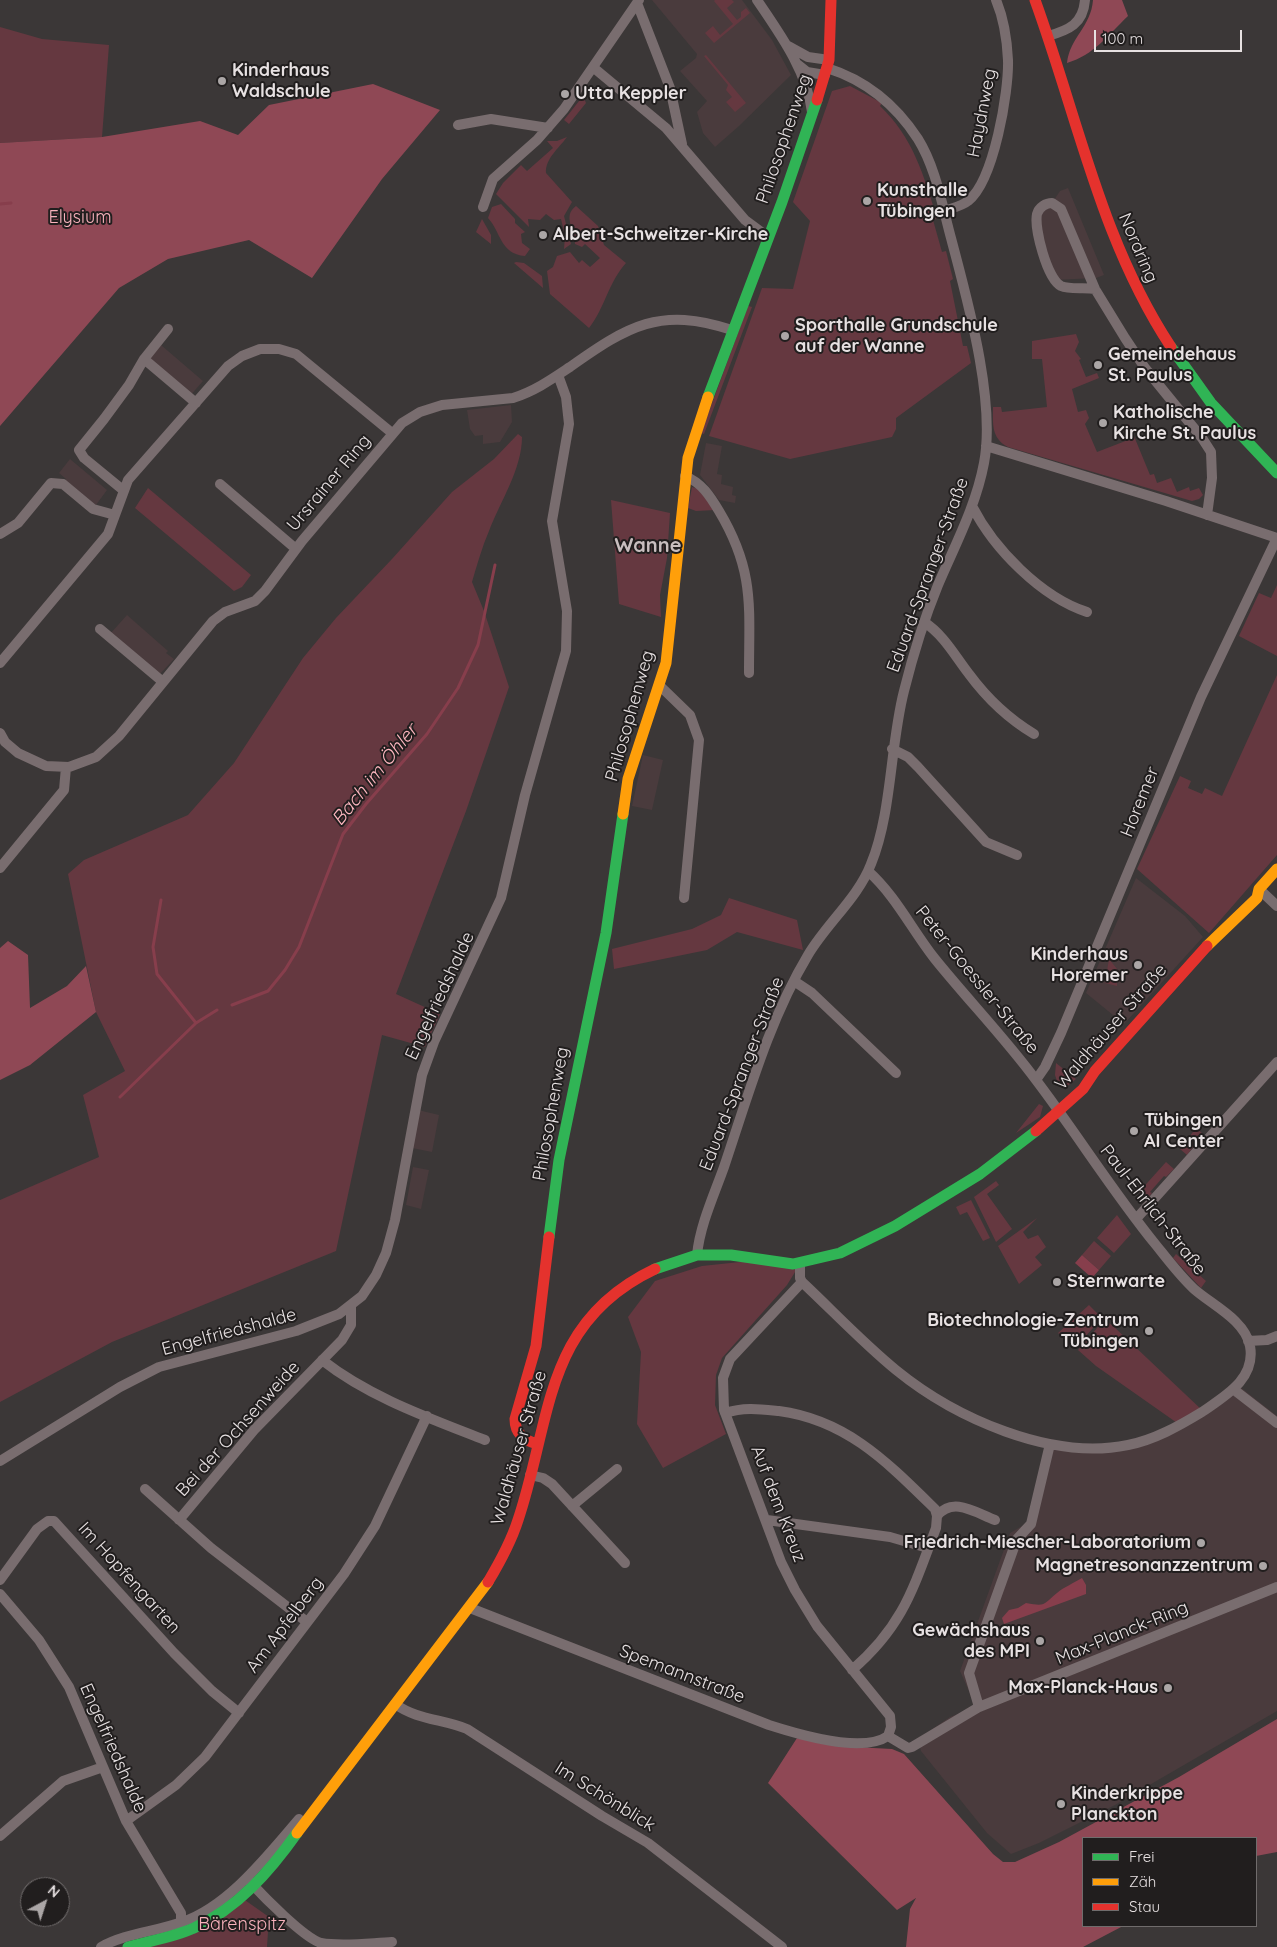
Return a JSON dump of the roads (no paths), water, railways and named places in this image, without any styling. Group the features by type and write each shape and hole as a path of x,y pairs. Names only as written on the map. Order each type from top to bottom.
{"street":[{"path":"757,0 787,46 795,62 805,85 812,116"},
{"name":"Philosophenweg","path":"537,1444 522,1438 514,1426 515,1418 536,1344 558,1162 606,933 628,779 632,760 659,685 670,634 685,476 695,434 812,116 827,68 831,0"},
{"name":"Haydnweg","path":"944,211 968,201 976,191 988,168 995,143 1008,84 1008,60 1004,27 996,0"},
{"name":"Nordring","path":"1035,0 1104,215 1139,296 1158,330 1191,380 1234,431 1277,473"},
{"path":"1048,36 1072,28 1079,22 1085,0"},
{"path":"483,207 493,179 548,128 594,68 638,1"},
{"path":"638,1 670,88 682,144"},
{"path":"787,46 827,68"},
{"path":"795,62 807,72 827,68"},
{"path":"594,68 649,112 682,144 745,220 768,236"},
{"name":"Eduard-Spranger-Straße","path":"698,1255 703,1226 775,1023 794,981 816,942 868,871 881,831 892,749 904,689 924,622 972,506 981,476 986,446 984,401 976,343 944,211 929,161 920,142 903,119 859,81 827,68"},
{"path":"458,125 491,119 548,128"},
{"path":"1095,288 1062,287 1052,278 1043,250 1038,225 1038,212 1046,204 1052,203 1060,209 1095,288 1146,368 1211,452 1212,478 1207,515"},
{"path":"392,433 402,424 430,408 513,398 534,390 626,330 657,320 693,320 732,330"},
{"path":"123,490 84,458 79,450 130,385 144,358 168,329"},
{"name":"Ursrainer Ring","path":"0,663 104,539 111,528 123,490 136,470 234,360 260,349 279,349 305,359 392,433 257,598 225,612 213,621 105,751 84,763 66,767 46,766 27,758 11,748 0,733"},
{"path":"144,358 196,403"},
{"name":"Engelfriedshalde","path":"0,1460 140,1376 173,1363 313,1325 339,1314 351,1306 371,1284 386,1252 395,1220 422,1075 434,1042 501,898 525,794 562,668 568,632 567,611 552,516 569,424 566,396 558,375"},
{"path":"986,446 1277,538"},
{"path":"685,476 695,480 708,493 722,516 741,557 748,580 750,607 749,673"},
{"path":"0,534 18,523 51,483 63,484 93,509 115,515"},
{"path":"220,484 296,549"},
{"path":"972,506 984,525 1008,555 1031,578 1056,599 1087,612"},
{"name":"Horemer","path":"1036,1080 1045,1067 1064,1026 1206,686 1277,538"},
{"path":"924,622 936,631 985,693 1019,725 1034,734"},
{"path":"100,629 163,682"},
{"path":"659,685 690,715 699,740 684,898"},
{"path":"892,749 908,757 986,842 1017,855"},
{"path":"0,868 64,790 66,767"},
{"name":"Waldhäuser Straße","path":"128,1947 184,1928 242,1898 250,1882 283,1853 322,1798 470,1608 494,1574 508,1546 518,1519 547,1404 561,1365 577,1332 606,1301 643,1275 677,1259 698,1255 720,1254 771,1262 800,1264 836,1254 918,1213 995,1164 1084,1091 1095,1071 1214,939 1257,898 1259,889 1277,869"},
{"name":"Peter-Goessler-Straße","path":"868,871 886,889 934,958 1036,1080 1057,1112"},
{"path":"1259,889 1277,906"},
{"path":"794,981 812,993 896,1073"},
{"path":"1136,1219 1277,1062"},
{"name":"Paul-Ehrlich-Straße","path":"1057,1112 1176,1270 1195,1290 1238,1325 1248,1341"},
{"path":"800,1264 802,1282 886,1361 928,1392 993,1426 1050,1444 1092,1449 1134,1444 1180,1425 1233,1389 1248,1372 1251,1356 1248,1341 1267,1340 1277,1336"},
{"name":"Auf dem Kreuz","path":"802,1282 730,1359 723,1378 726,1413 781,1562 795,1590 817,1626 890,1716 891,1726 888,1736"},
{"name":"Bei der Ochsenweide","path":"179,1520 254,1430 348,1332 351,1306"},
{"name":"Bei der Ochsenweide","path":"322,1360 354,1382 427,1416 485,1440"},
{"path":"1233,1389 1277,1423"},
{"path":"726,1413 739,1409 753,1408 804,1415 839,1429 887,1463 935,1509 937,1516 913,1591 900,1616 879,1644 852,1670"},
{"name":"Am Apfelberg","path":"126,1821 166,1793 192,1771 239,1713 307,1622 368,1539 427,1416"},
{"path":"979,1707 969,1673 1017,1539 1031,1524 1050,1444"},
{"path":"572,1506 617,1469"},
{"path":"530,1475 543,1478 552,1484 625,1564"},
{"path":"145,1489 179,1520 307,1622"},
{"path":"937,1516 948,1506 957,1505 995,1520"},
{"path":"767,1520 890,1537 928,1548"},
{"name":"Im Hopfengarten","path":"0,1580 37,1529 48,1521 54,1522 174,1653 212,1691 239,1713"},
{"name":"Max-Planck-Ring","path":"888,1736 908,1748 912,1747 979,1707 1277,1587"},
{"name":"Engelfriedshalde","path":"0,1594 39,1640 62,1674 126,1821 176,1903 181,1913 184,1928"},
{"name":"Spemannstraße","path":"470,1608 769,1725 797,1734 860,1743 878,1742 888,1736"},
{"name":"Im Schönblick","path":"395,1704 412,1715 454,1723 467,1729 602,1816 648,1843 782,1947"},
{"path":"0,1836 63,1782 104,1767"},
{"path":"250,1882 311,1938 320,1942 341,1944 392,1942"},
{"name":"Waldhäuser Straße","path":"101,1947 118,1939 184,1928"}],"waterway":[{"path":"0,204 11,203"},
{"name":"Bach im Öhler","path":"232,1005 268,991 285,970 299,947 343,834 366,804 427,734 458,688 478,645 495,565"},
{"path":"161,900 153,947 157,974 196,1023"},
{"name":"Bach im Öhler","path":"120,1097 196,1023 217,1010"}],"place":[{"name":"Kinderhaus Waldschule","path":"222,81"},
{"name":"Utta Keppler","path":"565,94"},
{"name":"Kunsthalle Tübingen","path":"867,201"},
{"name":"Albert-Schweitzer-Kirche","path":"543,235"},
{"name":"Sporthalle Grundschule auf der Wanne","path":"785,336"},
{"name":"Gemeindehaus St. Paulus","path":"1098,365"},
{"name":"Katholische Kirche St. Paulus","path":"1103,423"},
{"name":"Kinderhaus Horemer","path":"1138,965"},
{"name":"Tübingen AI Center","path":"1134,1131"},
{"name":"Sternwarte","path":"1057,1282"},
{"name":"Biotechnologie-Zentrum Tübingen","path":"1149,1331"},
{"name":"Friedrich-Miescher-Laboratorium","path":"1201,1543"},
{"name":"Magnetresonanzzentrum","path":"1263,1566"},
{"name":"Gewächshaus des MPI","path":"1040,1641"},
{"name":"Max-Planck-Haus","path":"1168,1688"},
{"name":"Kinderkrippe Planckton","path":"1061,1804"}],"district":[{"name":"Wanne","path":"648,546"}],"park label":[{"name":"Elysium","path":"80,218"},
{"name":"Bärenspitz","path":"242,1925"}]}
